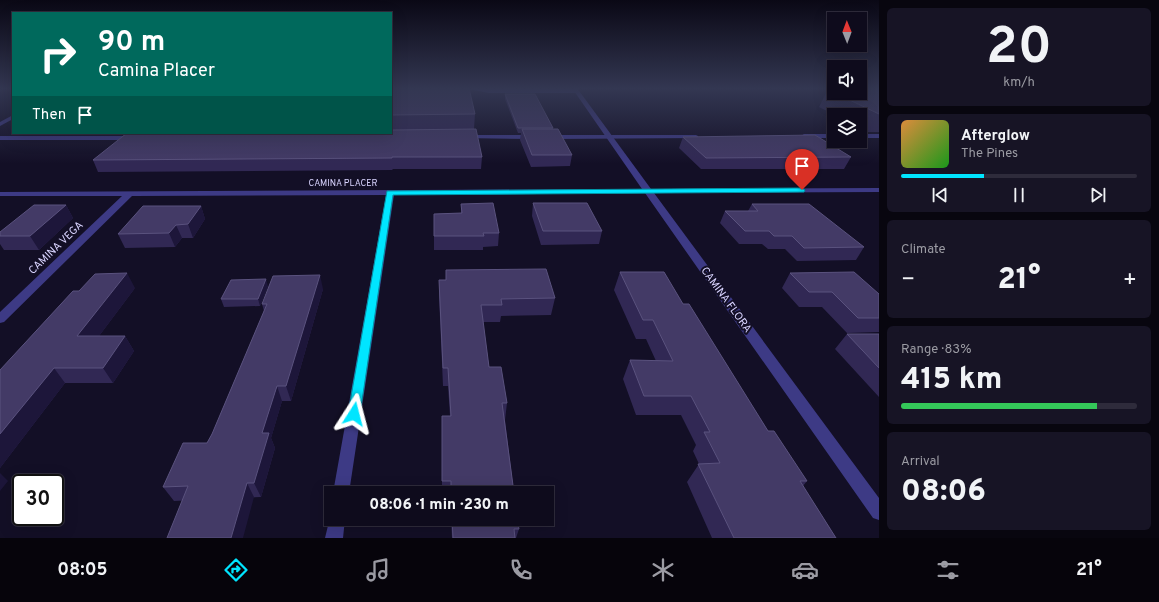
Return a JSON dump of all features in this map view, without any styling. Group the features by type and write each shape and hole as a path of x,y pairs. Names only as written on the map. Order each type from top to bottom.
{"street":[{"name":"CAMINA FLORA","path":"591,113 879,512"},
{"path":"0,124 12,118"},
{"path":"14,138 21,134"},
{"path":"457,137 702,136"},
{"path":"795,136 827,136"},
{"path":"867,136 879,136"},
{"path":"0,138 140,138"},
{"name":"CAMINA PLACER","path":"0,194 879,190"},
{"path":"342,486 390,193"},
{"name":"CAMINA VEGA","path":"0,319 129,194"},
{"path":"334,538 336,526"}],"building":[{"path":"392,113 475,114 392,115"},
{"path":"512,113 545,113 553,128 518,128"},
{"path":"476,129 482,157 93,160 126,134 392,134 392,130"},
{"path":"522,129 558,129 572,155 532,155"},
{"path":"815,135 827,142 827,148 836,148 851,157 706,158 683,137"},
{"path":"493,203 499,233 483,233 484,236 434,236 434,214 462,213 461,204"},
{"path":"533,203 587,203 602,231 543,231"},
{"path":"752,204 809,204 864,247 804,248 792,236 774,236 769,231 745,231 725,211 758,211"},
{"path":"34,205 66,205 30,236 0,236 0,232"},
{"path":"143,206 201,206 188,224 176,225 169,233 118,234"},
{"path":"546,269 555,298 501,299 502,305 481,305 489,367 501,367 507,403 502,403 513,486 451,486 451,481 442,481 442,416 451,416 448,368 443,368 439,280 446,280 446,270"},
{"path":"620,272 664,272 683,304 689,304 768,431 774,431 807,481 800,481 836,538 734,538 698,464 720,463 704,432 710,432 691,396 644,396 630,360 673,361 653,320 643,320"},
{"path":"854,272 879,294 879,318 858,318 832,292 809,292 790,273"},
{"path":"127,273 77,336 125,336 103,368 54,368 0,434 0,370 73,291 79,291 95,274"},
{"path":"320,275 286,386 277,386 262,433 269,433 254,483 247,483 231,538 167,538 188,486 163,487 183,443 207,443 212,434 267,304 262,304 273,276"},
{"path":"266,279 258,299 221,299 231,280"},
{"path":"847,334 879,334 879,368"},
{"path":"452,526 518,526 519,529 514,529 515,538 453,538"}],"route":[{"path":"354,414 390,193 802,190"}]}
